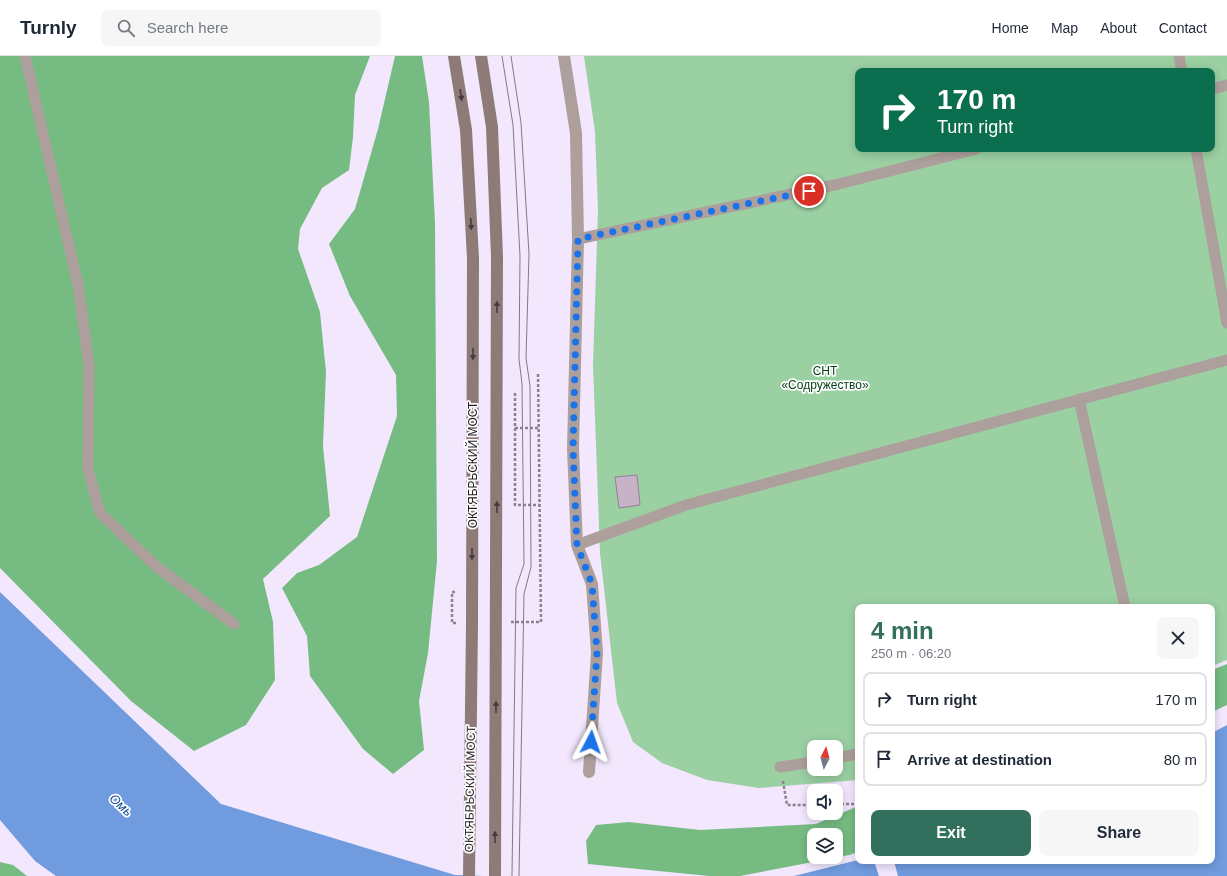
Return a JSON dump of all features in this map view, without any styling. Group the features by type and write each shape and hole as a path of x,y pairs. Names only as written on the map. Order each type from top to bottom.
{"main road":[{"name":"ОКТЯБРЬСКИЙ МОСТ","path":"454,56 466,130 473,258 472,625 469,876"},
{"name":"ОКТЯБРЬСКИЙ МОСТ","path":"481,56 492,128 497,257 495,876"}],"street":[{"path":"564,56 576,133 578,239 573,449 577,545 592,584 597,653 589,772"}],"lane":[{"path":"25,56 78,285 89,365 88,469 100,513 156,567 234,624"},
{"path":"1179,56 1181,68"},
{"path":"1215,88 1227,85"},
{"path":"578,239 839,184 964,152"},
{"path":"1197,152 1227,323"},
{"path":"577,545 686,505 1227,360"},
{"path":"1079,399 1123,604"},
{"path":"843,757 855,755"},
{"path":"780,767 807,763"}],"path":[{"path":"538,372 541,622"},
{"path":"515,393 515,505 540,506"},
{"path":"515,428 539,428"},
{"path":"452,592 452,623"},
{"path":"780,767 787,805 807,804"},
{"path":"843,804 855,804"}],"green space":[{"path":"0,56 370,56 355,95 353,137 349,170 322,188 300,229 298,249 320,312 326,372 323,446 330,516 263,579 273,622 275,680 246,725 194,751 131,701 0,568"},
{"path":"395,56 422,56 429,102 435,223 437,561 428,653 419,701 424,750 393,774 363,749 310,676 307,636 282,588 297,573 319,565 357,537 397,416 396,375 350,296 329,244 355,209 378,129"},
{"name":"СНТ «Содружество»","path":"584,56 1227,56 1227,660 1215,665 1215,604 855,604 855,780 759,788 707,780 662,763 633,742 617,703 600,553 593,365 598,210 595,132"},
{"path":"1227,664 1227,705 1215,711 1215,669"},
{"path":"855,807 855,853 843,856 843,828 807,828 807,863 740,876 709,876 588,864 586,841 596,825 629,822 700,830 816,824 825,820 843,820 843,812"},
{"path":"0,862 13,865 27,876 0,876"}],"water":[{"name":"Омь","path":"0,592 221,804 455,875 483,876 56,876 35,861 0,820"},
{"path":"1227,725 1227,876 794,876 855,861 855,864 1215,864 1215,731"}],"pier":[{"path":"875,864 895,864 898,876 879,876"}],"building":[{"path":"637,475 640,505 619,508 615,477"}],"tram line":[{"path":"502,56 513,125 520,256 519,359 522,384 524,564 516,588 512,876"},
{"path":"511,56 521,123 529,254 526,358 530,386 531,567 524,594 519,876"}],"route":[{"path":"591,742 597,653 592,584 577,545 573,449 578,239 809,191"}]}
